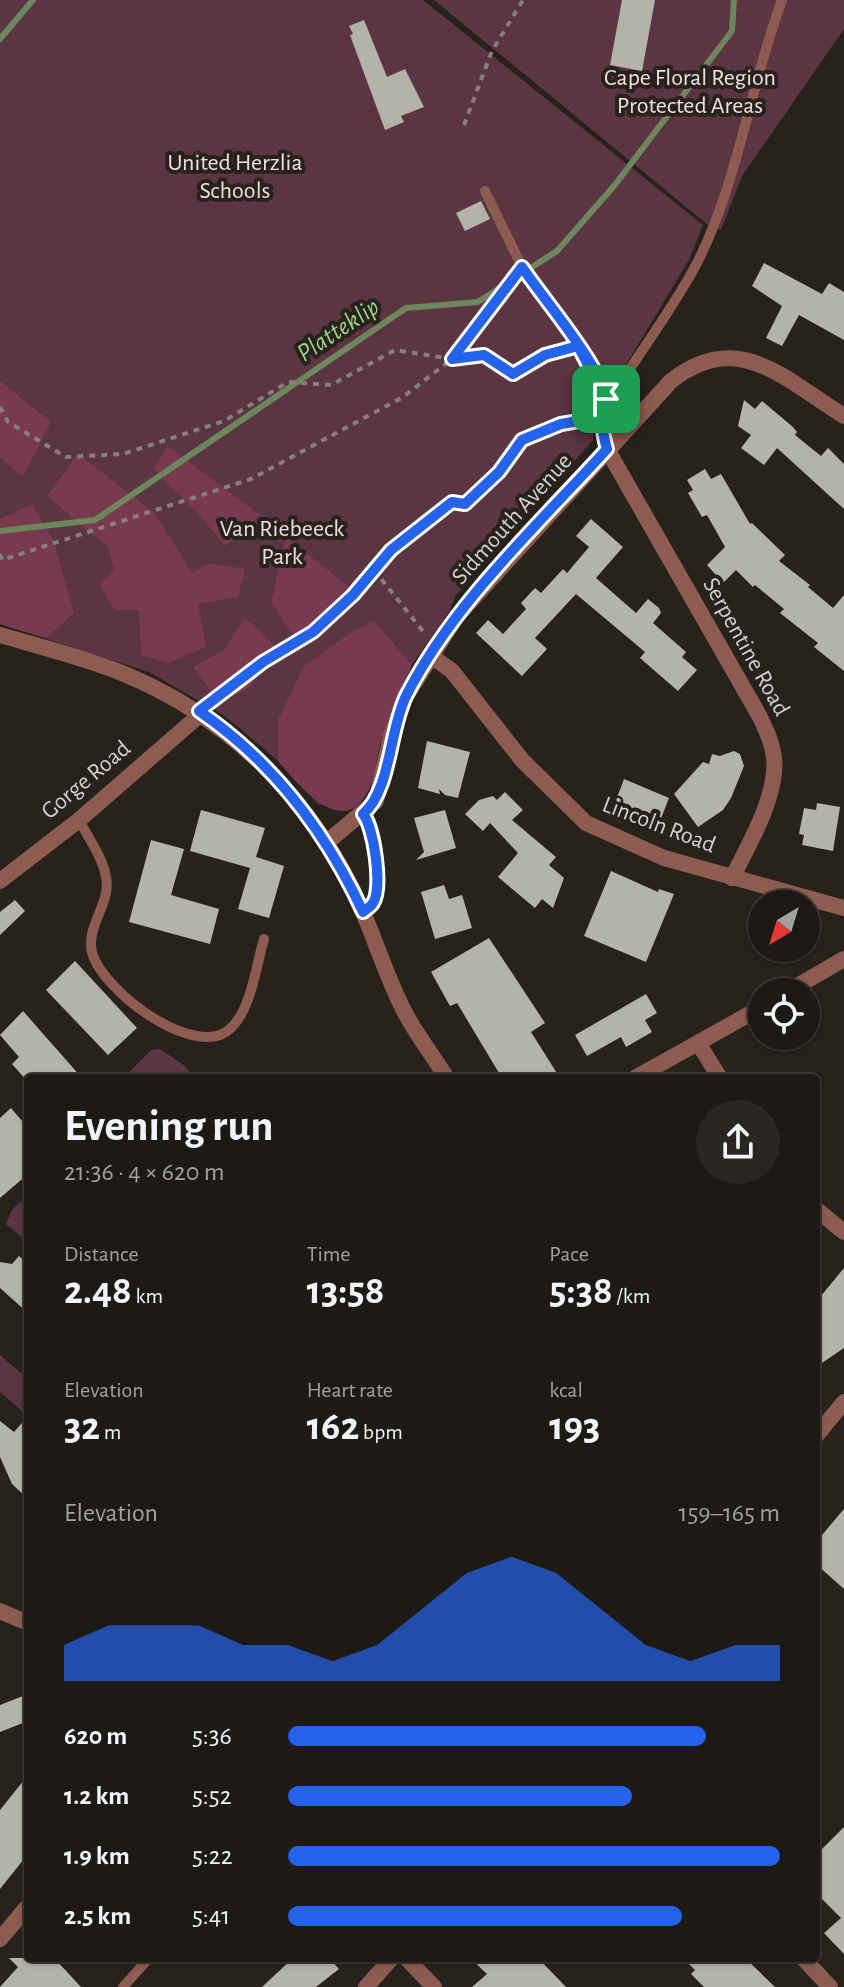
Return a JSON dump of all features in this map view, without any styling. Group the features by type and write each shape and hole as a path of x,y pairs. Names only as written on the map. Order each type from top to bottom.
{"street":[{"name":"Sidmouth Avenue","path":"326,843 376,801 400,710 434,650 471,600 671,381 690,367 717,357 738,357 760,365 844,416"},
{"name":"Serpentine Road","path":"607,449 760,717 772,745 774,777 755,833 732,878"},
{"path":"0,635 119,672 200,712 254,753 326,843 363,912 404,1012 444,1074"},
{"name":"Lincoln Road","path":"434,650 522,760 586,823 664,858 844,908"},
{"name":"Gorge Road","path":"0,881 79,820 200,712"},
{"path":"811,978 844,959"},
{"path":"642,1074 748,1015"},
{"path":"698,1043 717,1074"},
{"path":"820,1212 844,1232"},
{"path":"820,1431 844,1402"},
{"path":"0,1611 24,1621"},
{"path":"0,1939 24,1911"},
{"path":"366,1987 388,1962"},
{"path":"410,1962 434,1987"},
{"path":"807,1962 830,1987"}],"lane":[{"path":"607,449 600,425 606,399 620,385 698,261 746,126 766,43 782,0"},
{"path":"485,191 522,267 578,346 606,399"},
{"path":"363,814 373,834 376,882 373,903 363,912"},
{"path":"79,820 103,865 107,890 92,937 97,966 124,995 157,1021 192,1036 219,1035 233,1027 244,1007 264,939"},
{"path":"123,1987 145,1962"}],"path":[{"path":"464,125 492,51 523,0"},
{"path":"1,558 251,479 403,397 452,359 522,267"},
{"path":"0,407 8,422 66,457 123,454 224,421 288,382 331,385 395,350 452,359 484,355 513,374 545,355 578,346"},
{"path":"200,712 263,662 313,632 353,595 391,550 443,507 452,502 465,504 499,472 522,440 561,424 602,417"},
{"path":"374,570 427,635 434,650"}],"green space":[{"path":"0,0 423,0 703,225 689,260 621,373 594,404 593,440 456,595 449,612 412,665 380,742 369,790 358,803 344,810 318,804 278,761 225,716 149,672 0,624"},
{"name":"Cape Floral Region Protected Areas","path":"434,0 844,0 844,29 742,176 721,230 708,225"},
{"path":"160,1049 185,1066 191,1074 127,1074 151,1050"},
{"path":"24,1199 24,1239 6,1224 12,1210"},
{"path":"0,1355 24,1376 24,1412 0,1392"}],"shaded area":[{"path":"0,381 51,422 23,476 0,458"},
{"path":"168,446 260,515 225,546 198,513 153,469"},
{"path":"78,454 155,513 192,573 210,563 245,569 238,597 198,604 206,647 168,663 141,655 139,610 115,610 99,584 114,569 108,547 47,496"},
{"path":"32,504 54,542 74,613 46,638 0,624 0,519"},
{"path":"286,537 353,590 296,639 271,603"},
{"path":"245,618 277,648 250,687 219,703 193,667 223,651"},
{"path":"374,621 412,665 381,741 369,789 359,804 347,810 334,810 309,794 278,761 278,720 304,666 356,629"}],"building":[{"path":"622,0 655,0 642,71 610,65"},
{"path":"364,20 387,77 405,69 424,107 401,116 404,122 385,130 350,35 353,34 349,26"},
{"path":"481,201 490,219 465,231 456,213"},
{"path":"764,263 822,294 829,283 844,292 844,340 799,315 782,346 766,338 782,306 752,286"},
{"path":"744,400 755,409 762,401 821,456 828,448 844,464 844,509 777,448 764,465 741,448 751,435 738,426"},
{"path":"705,469 711,479 721,474 750,524 785,555 779,561 833,608 844,595 844,671 814,647 818,643 780,613 784,609 755,585 753,587 736,570 723,583 707,565 725,547 707,515 702,517 688,493 693,490 687,480"},
{"path":"591,519 623,547 596,578 636,613 648,599 659,608 661,613 653,623 686,652 682,657 697,670 678,691 640,658 645,652 576,594 535,638 547,649 522,676 476,633 488,620 503,634 526,609 521,603 535,588 541,593 563,569 567,573 589,547 576,536"},
{"path":"427,741 470,752 458,798 445,795 439,789 440,794 418,788"},
{"path":"734,751 740,754 744,766 731,798 723,810 698,827 674,794 703,762 709,764 712,754 720,756"},
{"path":"624,779 669,798 660,821 615,803"},
{"path":"505,792 523,810 512,820 556,857 549,865 564,878 553,908 542,899 535,908 498,877 518,853 490,823 483,831 465,814 479,800 493,796 497,800"},
{"path":"817,803 840,807 833,851 802,845 804,835 799,834 804,808 816,810"},
{"path":"201,810 265,828 256,857 284,866 269,918 238,909 250,868 190,851"},
{"path":"445,810 456,848 416,860 424,852 414,818"},
{"path":"151,840 184,849 171,895 219,909 210,944 129,922"},
{"path":"611,871 658,892 659,889 674,894 646,962 584,936"},
{"path":"444,885 449,899 462,895 472,928 435,939 421,892"},
{"path":"15,900 25,911 0,935 0,912"},
{"path":"489,938 545,1023 531,1032 557,1074 500,1074 457,1003 450,1006 431,972"},
{"path":"75,961 137,1028 108,1055 46,990"},
{"path":"646,994 657,1013 645,1020 652,1032 626,1047 621,1037 587,1056 575,1035"},
{"path":"23,1011 78,1074 24,1074 24,1078 12,1064 19,1057 0,1035"},
{"path":"11,1108 24,1123 24,1177 0,1198 0,1118"},
{"path":"19,1256 24,1260 24,1309 0,1288 0,1262 12,1264"},
{"path":"844,1268 844,1348 820,1364 820,1297"},
{"path":"0,1421 14,1432 24,1421 24,1495 12,1484 0,1457"},
{"path":"844,1509 844,1589 820,1568 820,1537"},
{"path":"24,1696 24,1723 0,1732 0,1705"},
{"path":"24,1780 24,1859 0,1889 0,1810"},
{"path":"844,1827 844,1954 824,1933 841,1918 820,1897 820,1851"},
{"path":"9,1958 24,1958 24,1962 58,1962 81,1987 0,1987 18,1967"},
{"path":"289,1962 333,1962 339,1969 316,1987 262,1987"},
{"path":"474,1962 542,1962 566,1987 472,1987 487,1974"},
{"path":"687,1962 749,1962 775,1987 704,1987 691,1974 695,1970"}],"waterway":[{"path":"0,39 33,0"},
{"name":"Platteklip","path":"0,531 95,520 406,308 478,302 557,251 614,186 732,31 734,0"}],"route":[{"path":"606,399 578,346 545,355 513,374 484,355 452,359 522,267 578,346 593,372 606,399 602,417 561,424 522,440 499,472 465,504 452,502 443,507 391,550 326,622 299,642 263,662 199,711 254,753 291,796 326,843 363,912 373,903 376,894 373,834 363,814 376,801 391,736 406,696 457,616 607,449 600,425 602,417 606,399"}],"park label":[{"name":"United Herzlia Schools","path":"235,177"},
{"name":"Van Riebeeck Park","path":"282,543"}]}
